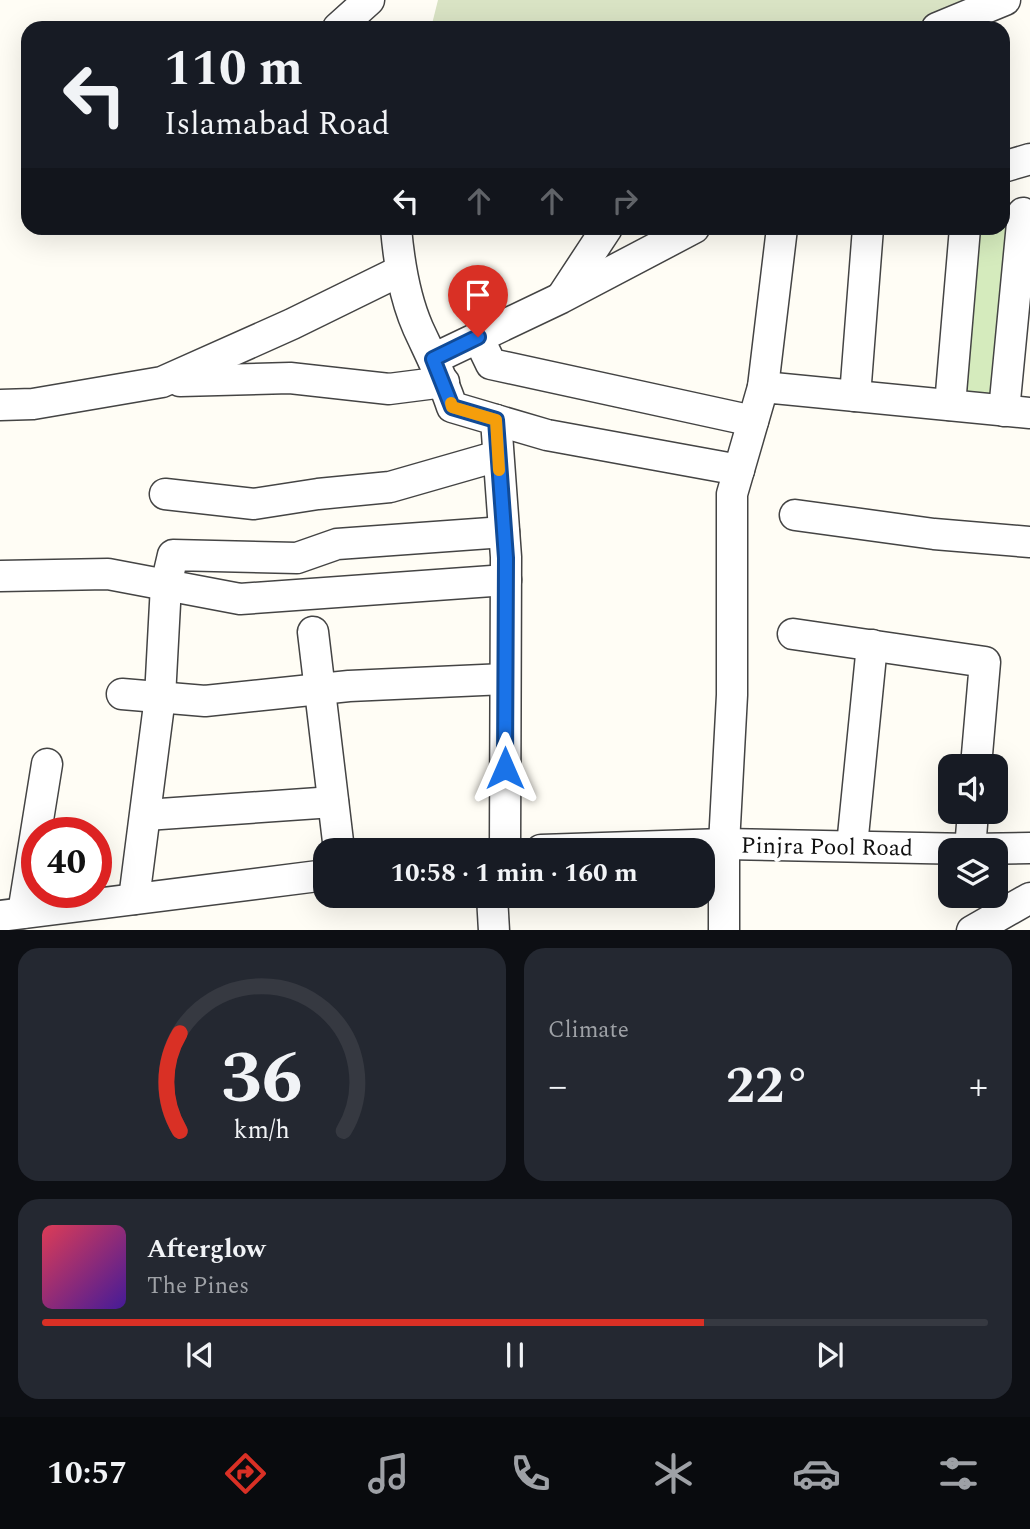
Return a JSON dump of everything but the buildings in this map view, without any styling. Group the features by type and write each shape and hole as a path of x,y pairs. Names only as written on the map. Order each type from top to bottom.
{"street":[{"path":"346,21 369,0"},
{"path":"954,21 1005,0"},
{"path":"1010,165 1030,159"},
{"path":"763,387 1017,412 1018,213"},
{"path":"397,235 400,271 417,326 439,370 452,407 547,435 739,470"},
{"path":"561,298 602,235"},
{"path":"0,405 33,404 162,382 290,378 389,389 439,370 478,337 561,298 681,235"},
{"path":"724,930 724,844 732,695 732,494 763,387 781,235"},
{"path":"855,396 868,235"},
{"path":"950,405 964,235"},
{"path":"162,382 292,324 400,271"},
{"path":"478,337 491,364 753,421"},
{"path":"496,420 506,580 505,838"},
{"path":"165,494 254,504 390,487 498,456"},
{"path":"795,515 934,534 1030,542"},
{"path":"134,899 160,697 166,585 173,555 297,558 337,544 504,532"},
{"path":"0,576 108,574 240,599 506,580"},
{"path":"313,632 338,838"},
{"path":"793,634 985,662 977,754"},
{"path":"852,846 872,645"},
{"path":"122,694 205,701 319,689 505,679"},
{"path":"47,764 12,914 313,877"},
{"path":"146,815 333,802"},
{"name":"Pinjra Pool Road","path":"715,844 938,848"},
{"name":"Pinjra Pool Road","path":"1008,848 1030,848"},
{"path":"972,930 1030,898"},
{"path":"493,908 494,930"}],"green space":[{"path":"438,0 1005,0 952,21 433,21"},
{"path":"1010,213 1023,213 1004,411 950,405 964,235 1010,235"}],"slow traffic":[{"path":"451,403 452,407 496,420 499,470"}],"route":[{"path":"478,337 433,359 452,407 496,420 506,558 505,768"}]}
